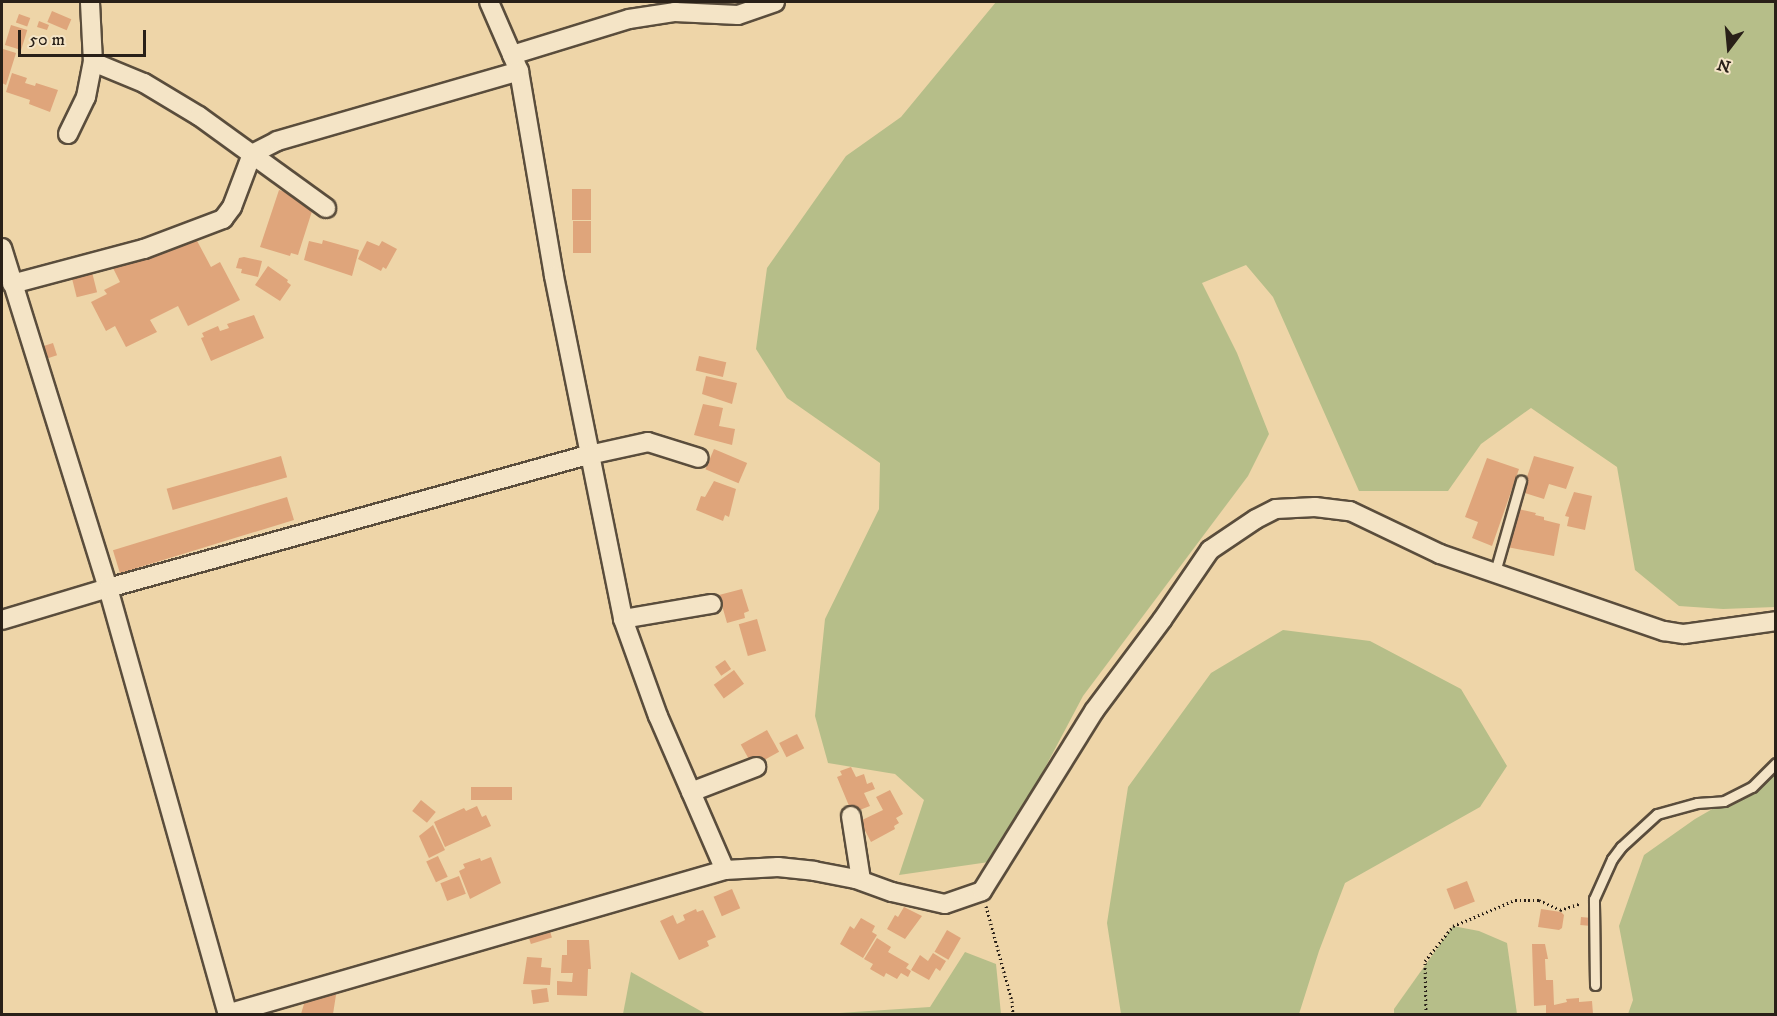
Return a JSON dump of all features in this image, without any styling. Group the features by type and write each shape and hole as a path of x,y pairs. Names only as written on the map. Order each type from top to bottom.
{"street":[{"path":"68,134 86,97 93,62 90,2"},
{"path":"489,2 516,63 554,276 623,619 658,716 726,870"},
{"path":"12,284 144,249 223,219 232,207 252,154 277,141 516,63 629,19 675,12 738,15 775,2"},
{"path":"93,62 144,83 199,116 326,208"},
{"path":"2,248 108,588 228,1014 272,1008 726,870 778,867 861,880 892,892 945,904 982,891 1094,711 1162,620 1210,550 1256,519 1276,509 1315,507 1350,511 1440,554 1664,631 1684,634 1776,621"},
{"path":"2,620 108,588 589,455 648,442 699,458"},
{"path":"623,619 712,604"},
{"path":"691,792 756,767"},
{"path":"851,816 861,880"}],"lane":[{"path":"1495,572 1521,481"},
{"path":"1596,985 1594,899 1612,860 1621,847 1657,814 1697,803 1724,801 1752,787 1776,763"}],"path":[{"path":"982,891 1012,1001 1013,1014"},
{"path":"1426,1014 1425,961 1453,926 1479,913 1515,900 1539,900 1560,910 1594,899"}],"green space":[{"path":"996,2 1775,2 1775,607 1723,609 1679,606 1635,570 1617,467 1531,408 1481,444 1448,491 1359,491 1273,297 1246,265 1202,283 1237,353 1269,434 1248,476 1083,696 1029,798 989,862 899,875 924,800 895,774 828,763 815,716 825,619 879,509 880,463 787,398 756,349 767,268 846,156 901,117"},
{"path":"1283,630 1370,641 1461,689 1507,766 1480,807 1345,883 1319,951 1299,1014 1121,1014 1107,923 1128,787 1211,673"},
{"path":"1775,773 1775,1014 1628,1014 1633,1000 1619,926 1644,855 1695,819"},
{"path":"1453,926 1479,931 1507,943 1517,1014 1394,1014 1394,1009"},
{"path":"965,952 996,964 1001,1014 824,1014 930,1007"},
{"path":"631,972 706,1014 623,1014"}],"building":[{"path":"52,11 71,19 67,30 47,22"},
{"path":"19,14 30,18 27,27 16,22"},
{"path":"39,21 49,25 47,30 37,27"},
{"path":"11,25 27,30 21,50 5,45"},
{"path":"3,49 16,53 6,85 2,83"},
{"path":"12,73 27,78 25,83 35,86 36,83 58,90 50,112 29,104 30,100 6,92"},
{"path":"572,189 591,189 591,220 572,220"},
{"path":"279,190 307,199 314,205 298,255 291,253 290,256 260,247"},
{"path":"573,221 591,221 591,253 573,253"},
{"path":"195,237 211,267 220,262 240,300 188,326 178,306 150,320 157,332 126,347 115,326 106,331 91,302 107,294 104,290 120,282 113,268 142,253"},
{"path":"323,240 359,250 352,276 304,260 309,241 322,244"},
{"path":"367,241 379,246 382,241 397,249 386,269 383,267 381,271 358,259"},
{"path":"239,258 262,261 258,277 241,273 242,269 236,268"},
{"path":"268,266 288,280 287,282 291,285 280,301 255,285"},
{"path":"91,268 97,292 77,297 71,273"},
{"path":"254,315 264,338 211,361 201,338 204,337 202,333 218,326 220,331 229,328 227,324"},
{"path":"53,343 57,355 41,361 37,348"},
{"path":"699,356 726,362 723,377 696,371"},
{"path":"706,376 737,383 732,404 702,394"},
{"path":"703,404 723,408 719,426 735,429 732,445 694,435"},
{"path":"714,449 747,463 739,483 705,469"},
{"path":"281,456 287,477 173,510 167,489"},
{"path":"1534,456 1574,467 1566,489 1549,484 1544,499 1522,492"},
{"path":"1487,458 1519,469 1492,546 1472,538 1478,522 1465,517"},
{"path":"714,481 736,489 729,517 725,515 723,521 696,510 701,496 705,497"},
{"path":"1574,492 1592,496 1585,530 1567,526 1569,517 1565,516"},
{"path":"287,497 294,520 120,573 113,550"},
{"path":"1518,509 1536,513 1535,515 1544,517 1544,520 1560,524 1554,556 1507,547"},
{"path":"742,589 749,611 744,613 745,618 727,623 719,595"},
{"path":"757,619 766,651 748,656 739,624"},
{"path":"725,660 731,669 721,676 715,667"},
{"path":"734,670 744,684 724,698 714,685"},
{"path":"767,730 779,752 753,766 741,745"},
{"path":"797,734 804,748 786,757 779,743"},
{"path":"851,767 856,777 864,774 867,784 872,782 875,789 864,793 870,806 852,813 837,777 842,775 840,771"},
{"path":"471,787 512,787 512,800 471,800"},
{"path":"890,790 903,814 896,818 899,823 894,826 895,829 871,842 860,821 883,810 876,797"},
{"path":"421,800 436,812 427,823 412,811"},
{"path":"477,806 482,817 486,815 491,826 445,847 434,822 464,808 466,811"},
{"path":"433,825 445,850 429,858 419,836"},
{"path":"438,856 448,877 436,882 426,861"},
{"path":"491,857 501,883 470,899 459,871 465,868 463,864"},
{"path":"459,876 466,894 447,901 440,883"},
{"path":"1467,881 1475,902 1454,909 1446,889"},
{"path":"732,889 740,908 722,916 714,897"},
{"path":"904,907 922,916 905,939 887,929 895,915 898,917"},
{"path":"696,909 697,912 703,910 716,937 707,941 709,946 679,960 660,921 673,915 677,924 685,920 683,915"},
{"path":"1541,909 1561,912 1564,915 1562,928 1559,930 1538,927"},
{"path":"1581,917 1592,918 1591,926 1580,925"},
{"path":"861,918 875,926 872,932 877,935 863,958 840,944 850,926 854,929"},
{"path":"549,928 552,938 531,944 528,934"},
{"path":"947,930 961,938 948,960 934,952"},
{"path":"877,938 891,947 888,952 909,964 906,968 911,971 908,977 901,973 897,979 886,973 884,977 870,969 873,964 864,959"},
{"path":"567,940 589,940 591,969 588,969 587,996 557,995 557,981 572,982 573,973 561,973 562,955 567,955"},
{"path":"1532,944 1545,944 1548,959 1545,959 1546,980 1553,980 1554,1005 1567,1002 1566,999 1579,998 1579,1002 1592,1001 1593,1014 1546,1014 1546,1005 1534,1006"},
{"path":"933,953 946,961 940,971 936,968 929,980 911,970 920,955 928,961"},
{"path":"527,957 542,958 541,967 551,968 550,985 523,984"},
{"path":"547,988 549,1002 533,1004 531,990"},
{"path":"321,990 336,995 333,1014 301,1014 306,997 313,999 314,995"}]}
